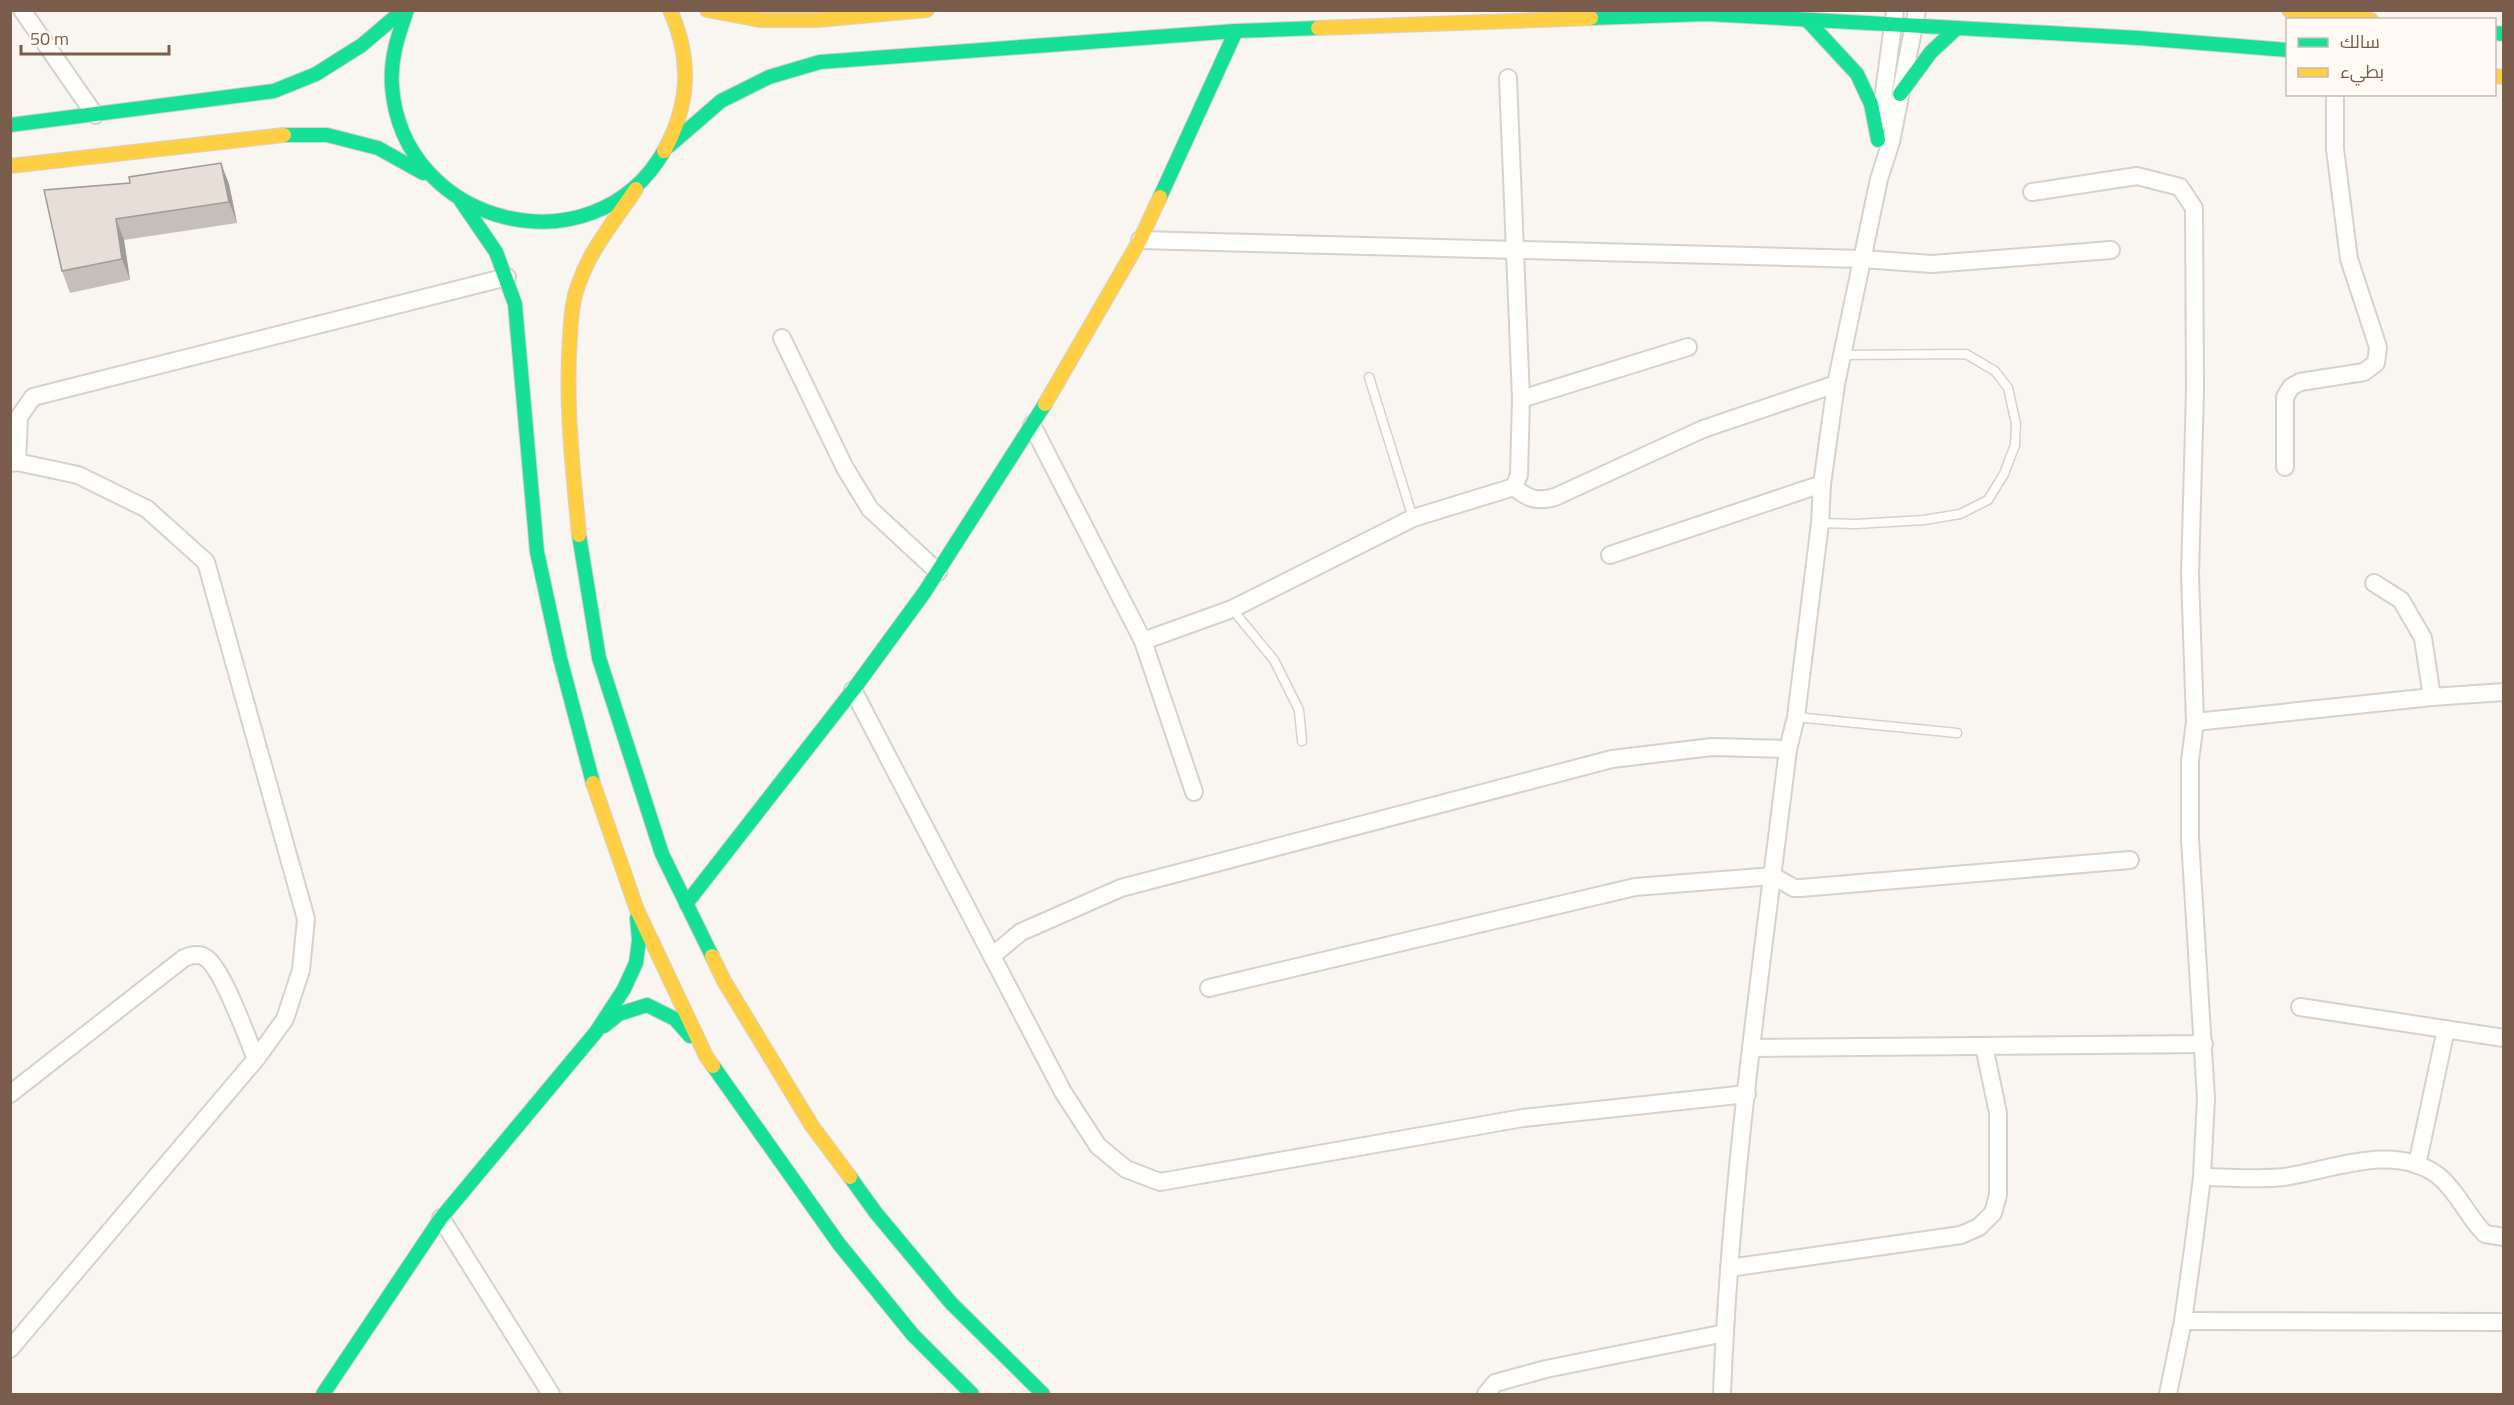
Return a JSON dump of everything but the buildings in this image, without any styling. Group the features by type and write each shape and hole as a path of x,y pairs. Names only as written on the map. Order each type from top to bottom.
{"main road":[{"path":"10,125 274,91 316,74 362,45 405,10"},
{"path":"405,10 396,40 391,76 396,113 410,148 432,177"},
{"path":"670,10 683,45 686,79 682,113 669,146 591,255 578,284 572,312 568,366 569,422 580,551 599,658 662,854 724,981 812,1126 876,1213 951,1303 1043,1395"},
{"path":"707,10 772,20 817,20 927,10"},
{"path":"2289,10 2355,18"},
{"path":"669,146 721,101 769,77 820,62 1236,32 1707,14 1807,20 1916,18 1957,28 2139,38 2286,50"},
{"path":"1807,20 1857,75 1871,104 1878,140"},
{"path":"1900,94 1931,52 1957,28"},
{"path":"686,904 854,690 938,572 1032,425 1140,240 1236,32"},
{"path":"10,166 269,135 327,135 378,148 432,177 461,201 496,252 515,304 537,552 560,658 597,800 637,910 706,1056"},
{"path":"461,201 500,218 521,222 553,223 584,217 613,204 639,185"},
{"path":"324,1395 441,1218 596,1032 624,989 636,963 639,940 637,910"},
{"path":"596,1032 619,1014 647,1005 675,1019 706,1056 839,1244 914,1335 972,1395"}],"street":[{"path":"22,10 95,115"},
{"path":"1880,179 1878,140 1895,18"},
{"path":"1722,1395 1729,1268 1751,1048 1788,749 1796,717 1820,523 1822,484 1836,384 1880,179 1891,142 1916,18"},
{"path":"1508,78 1521,399 1519,475 1514,487"},
{"path":"2285,467 2285,397 2291,387 2300,382 2364,372 2376,363 2378,347 2349,259 2335,149 2335,96"},
{"path":"2032,192 2137,176 2180,187 2194,208 2195,390 2190,575 2195,722 2190,760 2190,839 2205,1044 2206,1098 2202,1177 2183,1321 2168,1395"},
{"path":"1140,240 1863,259 1932,264 2111,250"},
{"path":"10,1349 256,1059 285,1019 301,970 306,919 206,562 147,509 78,475 14,463 19,417 33,397 507,277"},
{"path":"782,338 845,468 870,509 938,572"},
{"path":"1521,399 1688,347"},
{"path":"1514,487 1525,497 1534,500 1555,496 1704,429 1836,384"},
{"path":"1032,425 1143,641 1194,792"},
{"path":"1610,555 1822,484"},
{"path":"1143,641 1232,609 1413,518 1514,487"},
{"path":"2374,583 2401,600 2423,638 2432,697"},
{"path":"854,690 1063,1092 1098,1146 1126,1169 1160,1182 1523,1118 1747,1094"},
{"path":"2195,722 2432,697 2504,692"},
{"path":"992,956 1021,932 1120,888 1612,759 1712,747 1788,749"},
{"path":"1209,988 1635,886 1773,876 1794,888 1801,888 2130,860"},
{"path":"10,1094 184,958 194,954 206,958 218,972 256,1059"},
{"path":"2300,1007 2504,1038"},
{"path":"2417,1165 2446,1029"},
{"path":"1751,1048 2205,1044"},
{"path":"1729,1268 1961,1235 1979,1227 1993,1213 1998,1195 1998,1113 1984,1046"},
{"path":"2202,1177 2283,1177 2365,1161 2393,1159 2417,1165 2434,1173 2448,1185 2485,1234 2504,1236"},
{"path":"441,1218 551,1395"},
{"path":"2183,1321 2504,1322"},
{"path":"1486,1395 1495,1383 1546,1369 1725,1333"}],"lane":[{"path":"1820,523 1856,524 1924,520 1960,514 1988,500 2004,474 2015,445 2016,424 2008,388 1995,371 1966,354 1842,355"},
{"path":"1369,377 1413,518"},
{"path":"1232,609 1274,660 1299,710 1302,741"},
{"path":"1796,717 1957,733"}],"traffic: fast":[{"path":"10,125 274,91 316,74 362,45 403,10"},
{"path":"407,10 395,47 392,66 392,86 404,134 429,173 464,201 505,217 549,221 593,212 632,189 664,151"},
{"path":"1591,18 1707,14 2139,38 2286,50"},
{"path":"1807,20 1857,74 1871,104 1878,140"},
{"path":"669,146 721,101 769,77 820,62 1236,31 1318,28"},
{"path":"1900,94 1931,52 1957,28"},
{"path":"1160,197 1236,31"},
{"path":"2496,33 2504,34"},
{"path":"284,135 327,135 378,148 423,173"},
{"path":"461,201 496,252 515,304 537,552 560,658 593,783"},
{"path":"686,904 853,690 924,593 1045,404"},
{"path":"579,535 599,658 662,854 712,956"},
{"path":"323,1394 441,1218 596,1032 624,989 636,963 639,940 637,918"},
{"path":"604,1026 619,1014 647,1005 675,1019 690,1036"},
{"path":"713,1066 839,1244 913,1335 972,1394"},
{"path":"850,1177 876,1213 951,1303 1043,1394"}],"traffic: slow":[{"path":"664,151 679,116 685,81 682,46 670,10"},
{"path":"707,10 760,20 817,20 927,10"},
{"path":"2289,10 2355,18"},
{"path":"1318,28 1591,18"},
{"path":"2496,76 2504,77"},
{"path":"10,166 284,135"},
{"path":"579,535 568,386 573,303 590,258 636,189"},
{"path":"1045,404 1140,240 1160,197"},
{"path":"593,783 637,910 706,1056 713,1066"},
{"path":"712,956 724,981 812,1126 850,1177"}]}
